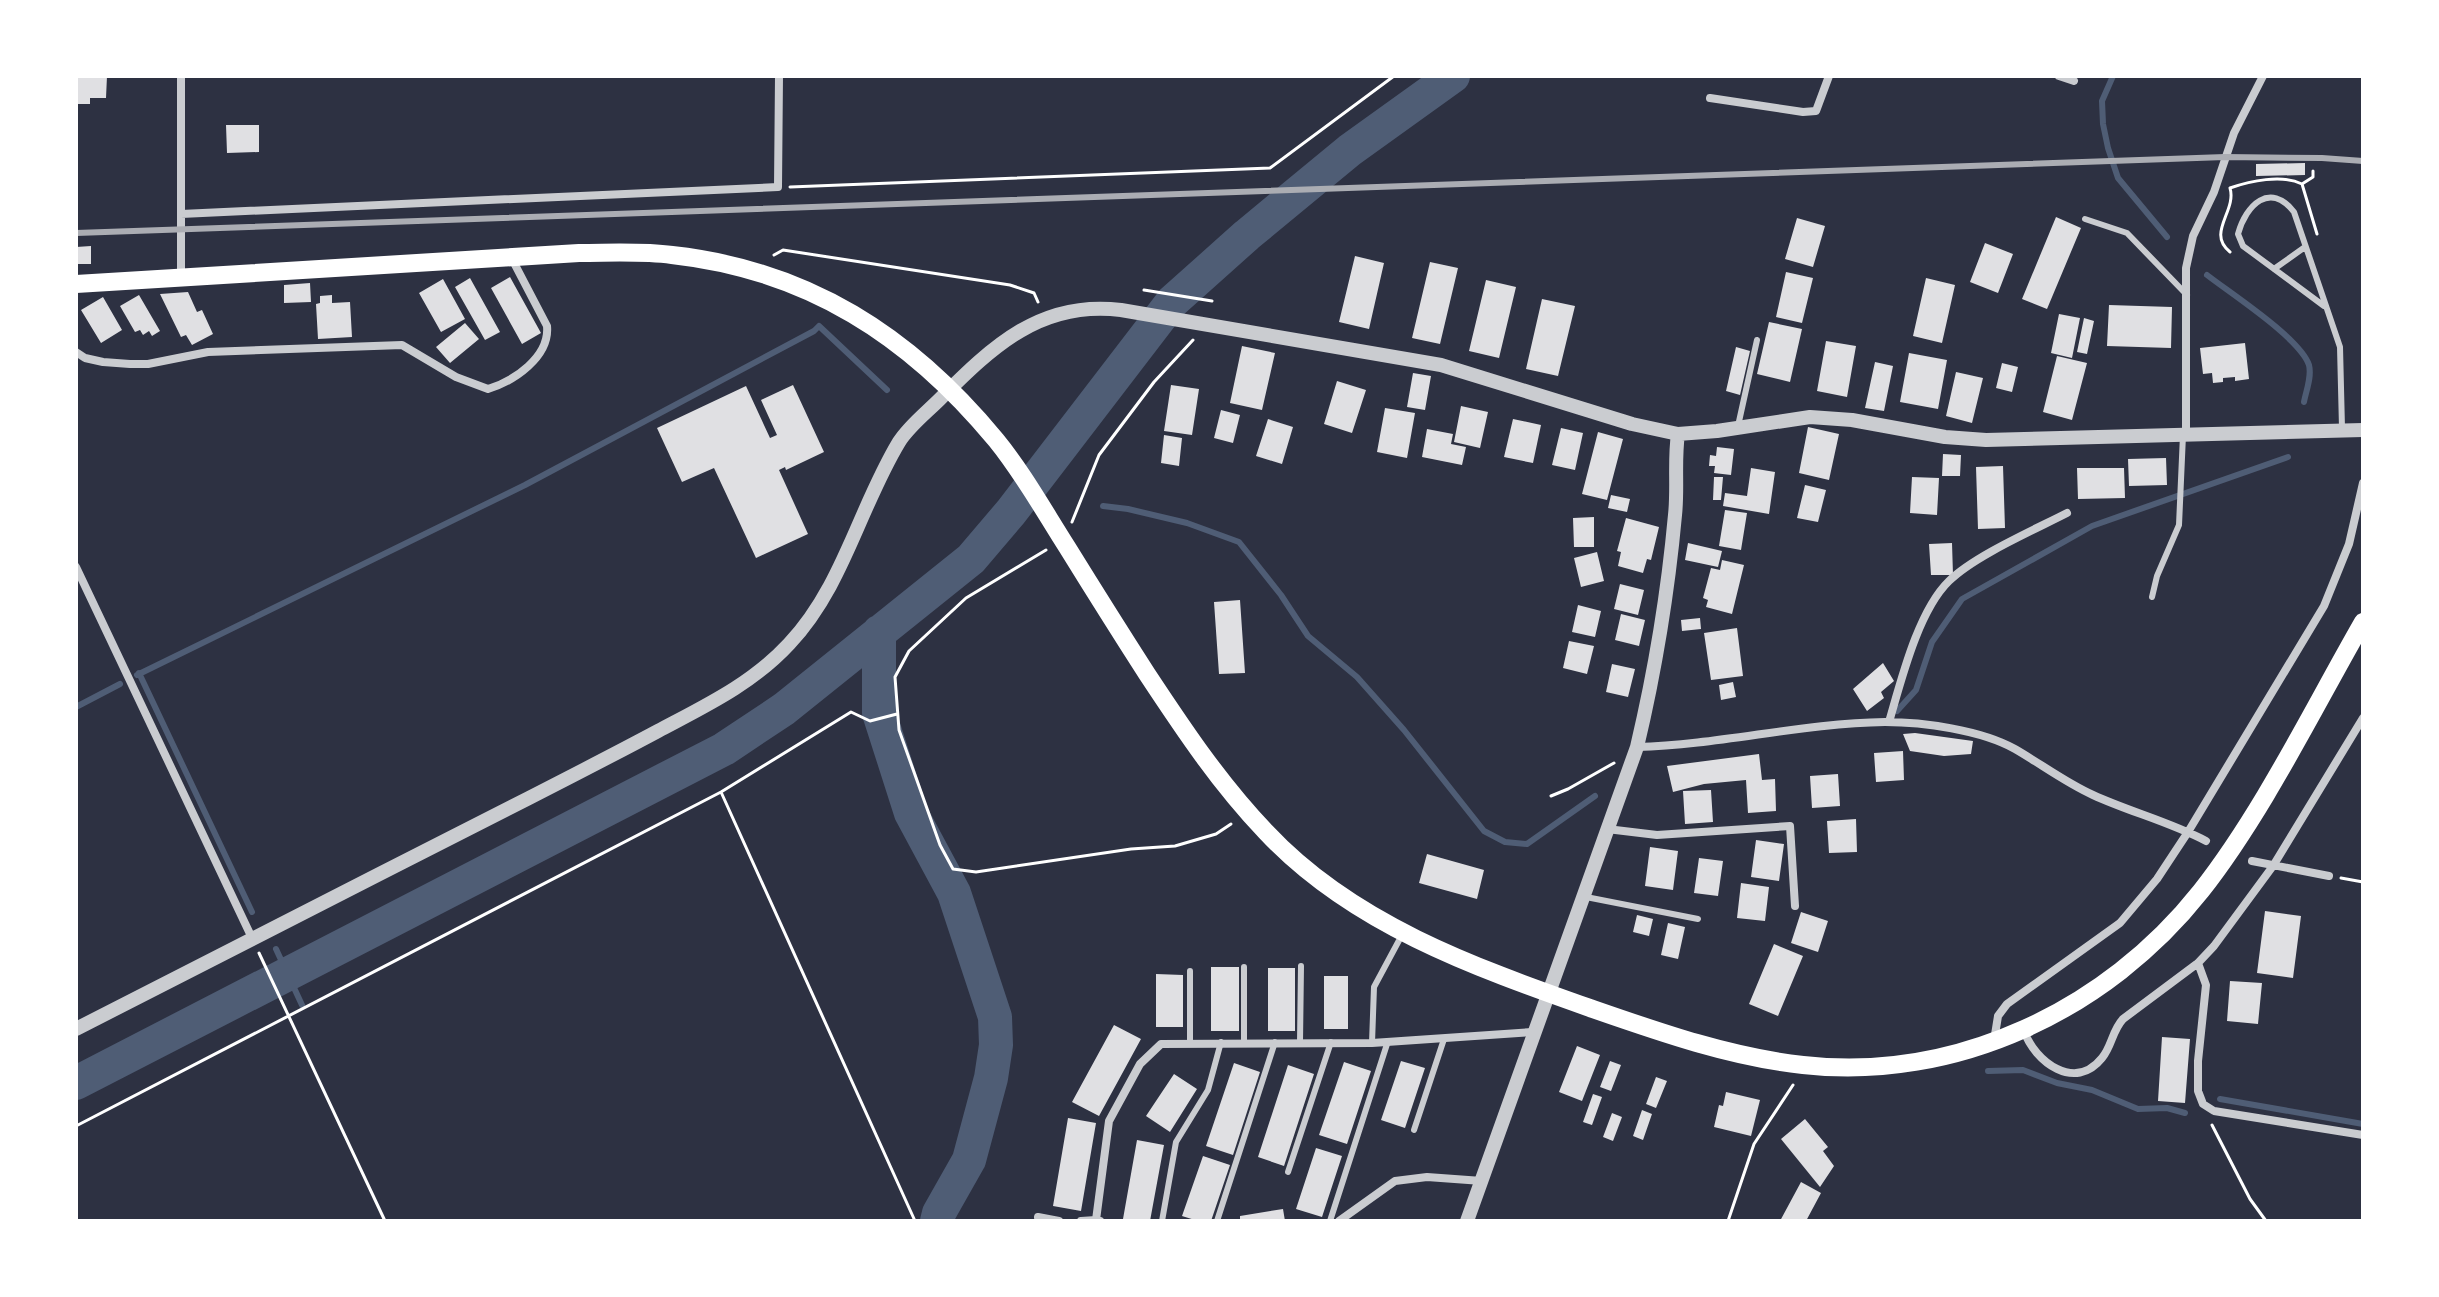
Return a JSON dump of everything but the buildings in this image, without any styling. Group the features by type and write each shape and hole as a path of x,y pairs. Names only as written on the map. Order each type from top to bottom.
{"main road":[{"path":"76,284 579,253 668,254 773,276 826,298 870,323 910,352 950,390 1012,462 1200,755 1270,838 1323,882 1403,933 1467,962 1687,1040 1801,1065 1835,1068 1884,1065 1952,1053 1994,1041 2024,1031 2070,1006 2119,973 2162,935 2192,902 2231,849 2363,622"}],"street":[{"path":"181,76 181,277"},
{"path":"181,214 778,187 779,76"},
{"path":"1710,98 1803,112 1816,111 1829,76"},
{"path":"2059,76 2074,81"},
{"path":"2184,435 2186,268 2193,236 2214,192 2234,133 2263,76"},
{"path":"76,352 85,358 103,362 139,364 208,352 387,343 402,345 456,377 488,389 518,375 535,358 548,338 547,326 512,258"},
{"path":"76,1029 595,765 733,691 766,667 801,631 823,601 873,491 901,439 950,390 1018,331 1046,317 1090,308 1127,311 1441,365 1632,424 1678,434 1810,417 1852,420 1963,439 2363,430"},
{"path":"1467,1221 1635,752 1648,701 1667,579 1676,512 1674,456 1678,434"},
{"path":"1994,1041 1995,1026 2007,1004 2120,923 2157,879 2324,606 2349,544 2363,483"},
{"path":"1889,722 1900,681 1923,622 1941,590 1962,570 2067,513"},
{"path":"76,567 252,938"},
{"path":"2024,1031 2029,1045 2042,1061 2064,1071 2083,1071 2095,1065 2103,1057 2115,1029 2128,1014 2198,963 2214,946 2273,866 2363,718"},
{"path":"1635,752 1840,723 1889,722 1974,734 2011,747 2091,794 2206,841"},
{"path":"1607,829 1657,835 1790,826 1795,906"},
{"path":"2252,861 2329,876"},
{"path":"2198,963 2206,985 2198,1091 2207,1107 2214,1111 2363,1135"},
{"path":"1081,1221 1098,1221 1109,1121 1140,1064 1161,1044 1372,1043 1533,1032"},
{"path":"1339,1221 1395,1181 1418,1177 1483,1181"},
{"path":"1038,1217 1059,1221"}],"lane":[{"path":"2324,306 2243,246 2238,234 2242,220 2252,205 2276,198 2286,202 2294,212 2340,347 2342,430"},
{"path":"2085,219 2127,233 2187,295"},
{"path":"2274,269 2305,247"},
{"path":"1737,428 1757,340"},
{"path":"2152,597 2157,576 2175,536 2181,499 2184,435"},
{"path":"1582,897 1698,919"},
{"path":"1372,1043 1374,987 1403,933"},
{"path":"1300,1042 1301,966"},
{"path":"1244,967 1244,1042"},
{"path":"1190,971 1190,1042"},
{"path":"1414,1130 1444,1039"},
{"path":"1330,1221 1388,1041"},
{"path":"1162,1221 1176,1142 1208,1090 1221,1042"},
{"path":"1217,1221 1275,1042"},
{"path":"1288,1172 1331,1042"}],"path":[{"path":"778,187 1270,168 1394,76"},
{"path":"2302,184 2313,177 2313,171"},
{"path":"774,255 783,250 1010,285 1034,293 1038,302"},
{"path":"1144,290 1212,301"},
{"path":"1202,324 1099,455 1058,533 966,598 909,651 895,677 897,714 899,730 934,831 953,869 976,872 1131,849 1175,846 1216,834 1247,812"},
{"path":"76,1126 721,792 851,712 870,721 897,714"},
{"path":"1551,796 1635,752"},
{"path":"721,792 915,1221"},
{"path":"2329,876 2363,882"},
{"path":"265,965 385,1221"},
{"path":"1728,1221 1754,1144 1793,1085"},
{"path":"2207,1107 2207,1115 2227,1156 2250,1199 2266,1221"}],"waterway":[{"path":"76,1083 724,749 784,709 971,559 1011,512 1172,302 1350,150 1453,76"},
{"path":"2113,76 2102,101 2103,124 2118,178 2167,237"},
{"path":"2207,275 2279,329 2303,354 2310,370 2304,402"},
{"path":"137,675 525,485 819,326 887,390"},
{"path":"1897,711 1916,690 1932,642 1962,599 2092,526 2288,457"},
{"path":"1103,506 1187,523 1239,542 1281,595 1308,636 1357,677 1404,730 1484,831 1505,842 1527,844 1595,796"},
{"path":"879,632 879,713 911,813 954,893 995,1017 996,1045 991,1078 969,1160 937,1221"},
{"path":"139,673 252,912"},
{"path":"76,707 120,684"},
{"path":"276,949 302,1005"},
{"path":"1988,1071 2023,1070 2057,1083 2092,1090 2138,1109 2167,1108 2185,1113"},
{"path":"2220,1099 2363,1124"}],"railway":[{"path":"76,233 2225,157 2363,161"}]}
